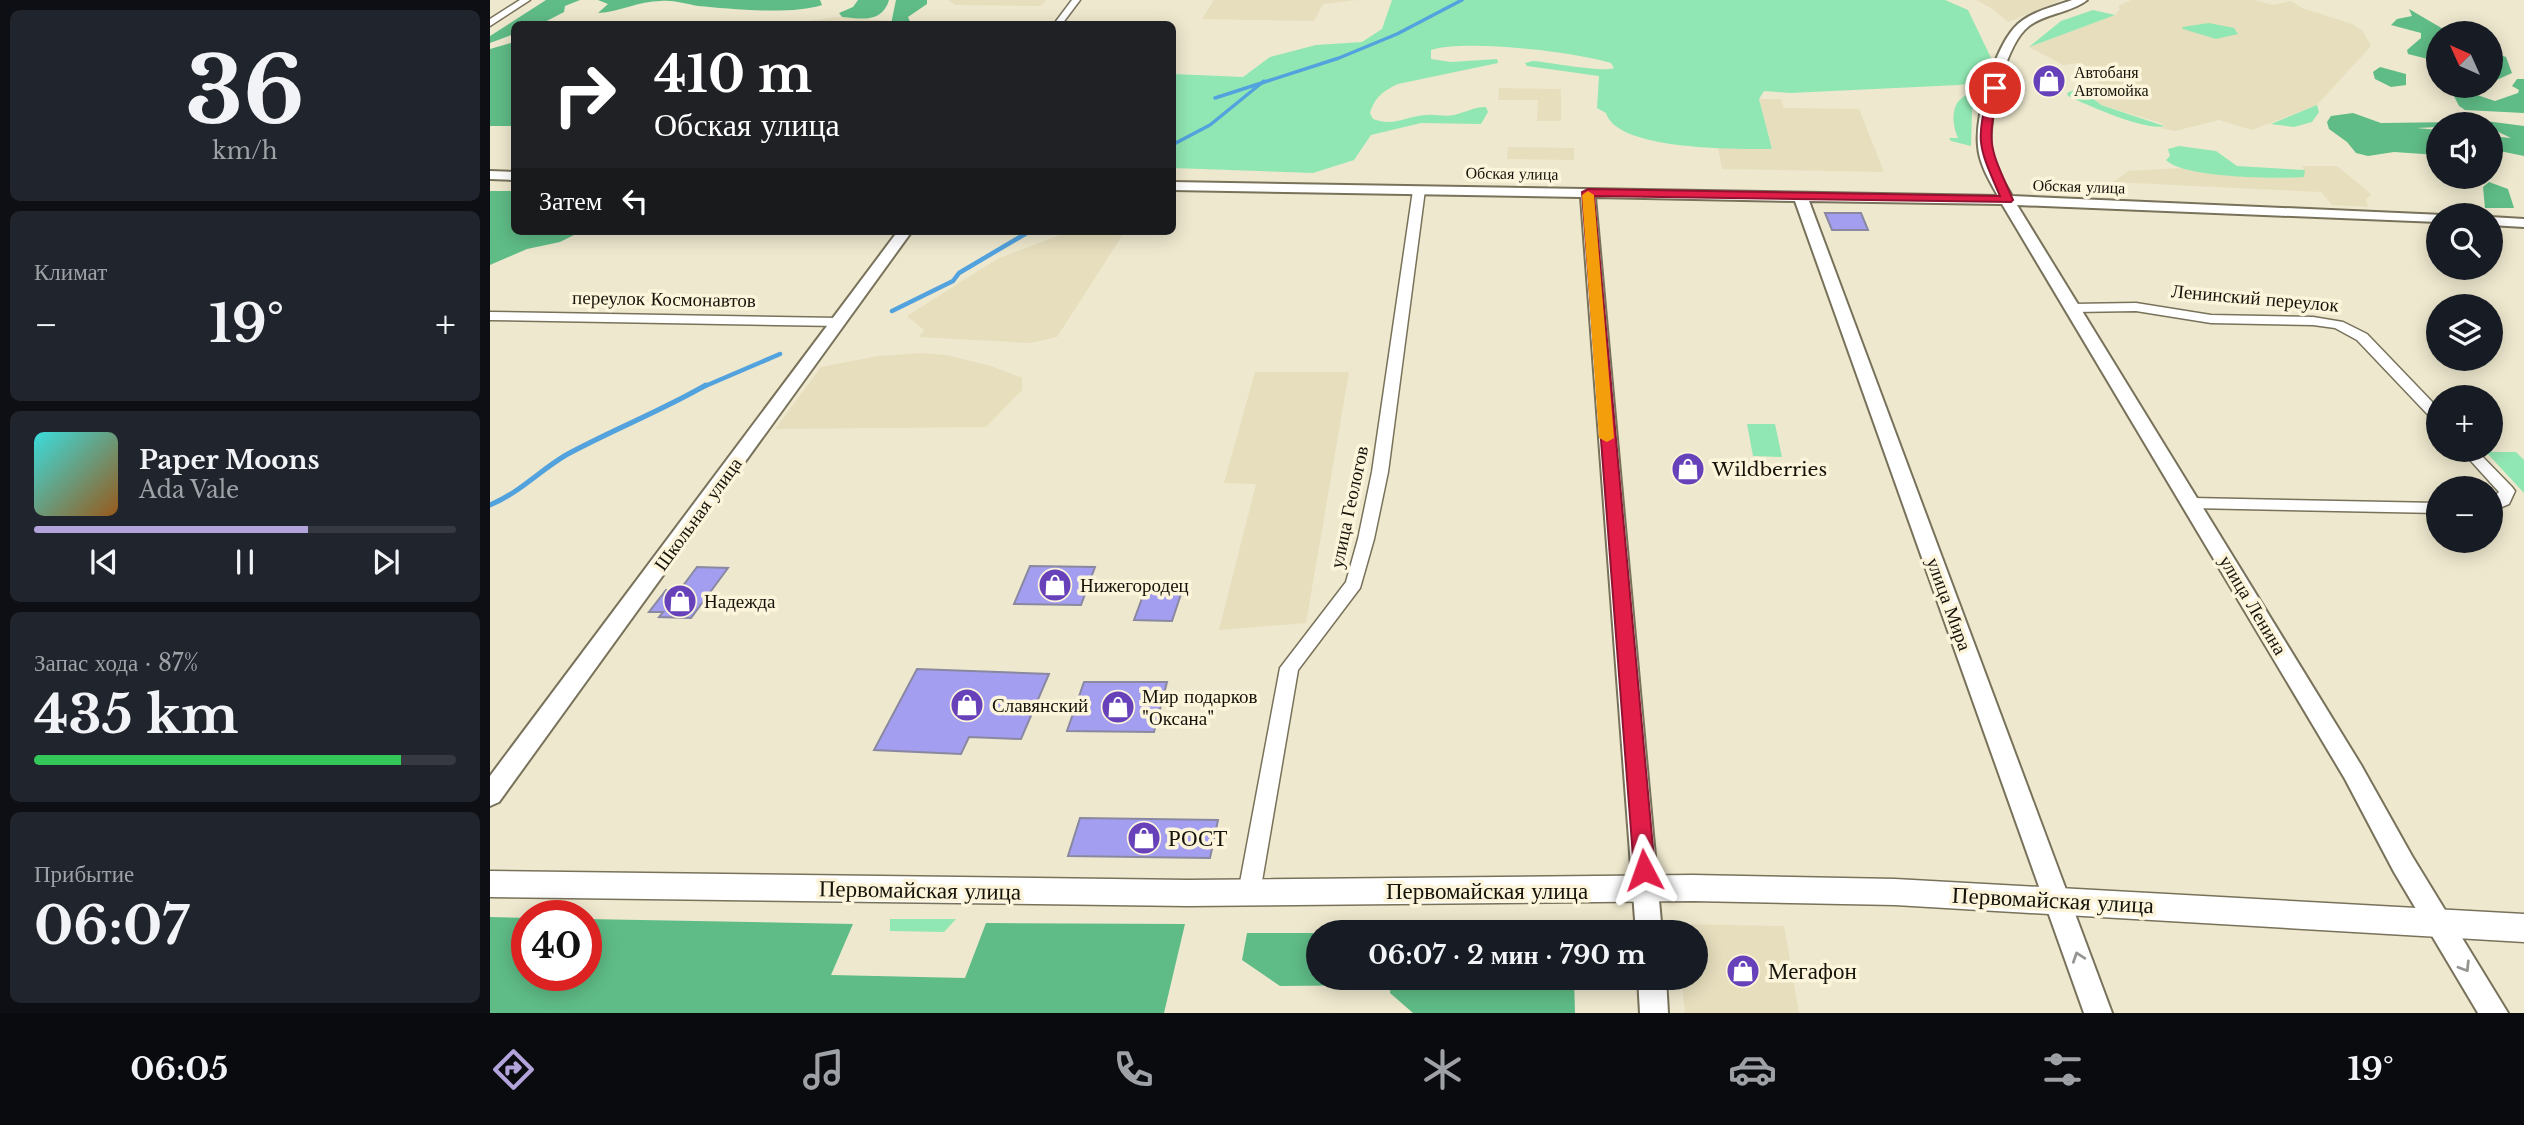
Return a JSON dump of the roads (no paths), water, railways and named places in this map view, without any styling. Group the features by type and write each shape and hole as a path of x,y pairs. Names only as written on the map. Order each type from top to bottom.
{"main road":[{"name":"Первомайская улица","path":"490,884 1249,893 1645,889 1895,891 2437,920 2524,928"}],"street":[{"path":"490,23 526,0"},
{"path":"1060,21 1076,0"},
{"name":"улица Ленина","path":"2082,0 2026,24 2017,32 2005,58 1986,121 1984,146 2007,200 2192,503 2494,1013"},
{"path":"490,175 511,176"},
{"name":"Обская улица","path":"1176,186 2007,200 2426,217"},
{"name":"улица Геологов","path":"1249,893 1289,668 1305,645 1343,603 1354,584 1366,539 1386,434 1419,190"},
{"path":"1588,192 1648,920"},
{"name":"улица Мира","path":"1800,196 2098,1013"},
{"path":"2503,222 2524,223"},
{"name":"Школьная улица","path":"490,795 902,235"},
{"name":"Ленинский переулок","path":"2073,308 2136,307 2211,319 2313,321 2338,325 2362,337 2426,404"},
{"name":"переулок Космонавтов","path":"490,316 838,322"},
{"path":"2479,462 2493,476"},
{"path":"2192,503 2426,508"},
{"path":"1653,990 1654,1013"}],"waterway":[{"path":"1262,83 1339,58 1397,34 1462,0"},
{"path":"1176,143 1210,125 1262,83"},
{"path":"1215,98 1262,83"},
{"path":"892,311 953,281 959,273 1023,235"},
{"path":"703,387 780,354"},
{"path":"490,505 566,455 706,385"}],"place":[{"name":"Автобаня Автомойка","path":"2049,81"},
{"name":"Wildberries","path":"1688,469"},
{"name":"Нижегородец","path":"1055,585"},
{"name":"Надежда","path":"680,601"},
{"name":"Славянский","path":"967,705"},
{"name":"Мир подарков \"Оксана\"","path":"1118,707"},
{"name":"РОСТ","path":"1144,838"},
{"name":"Мегафон","path":"1743,971"}]}
